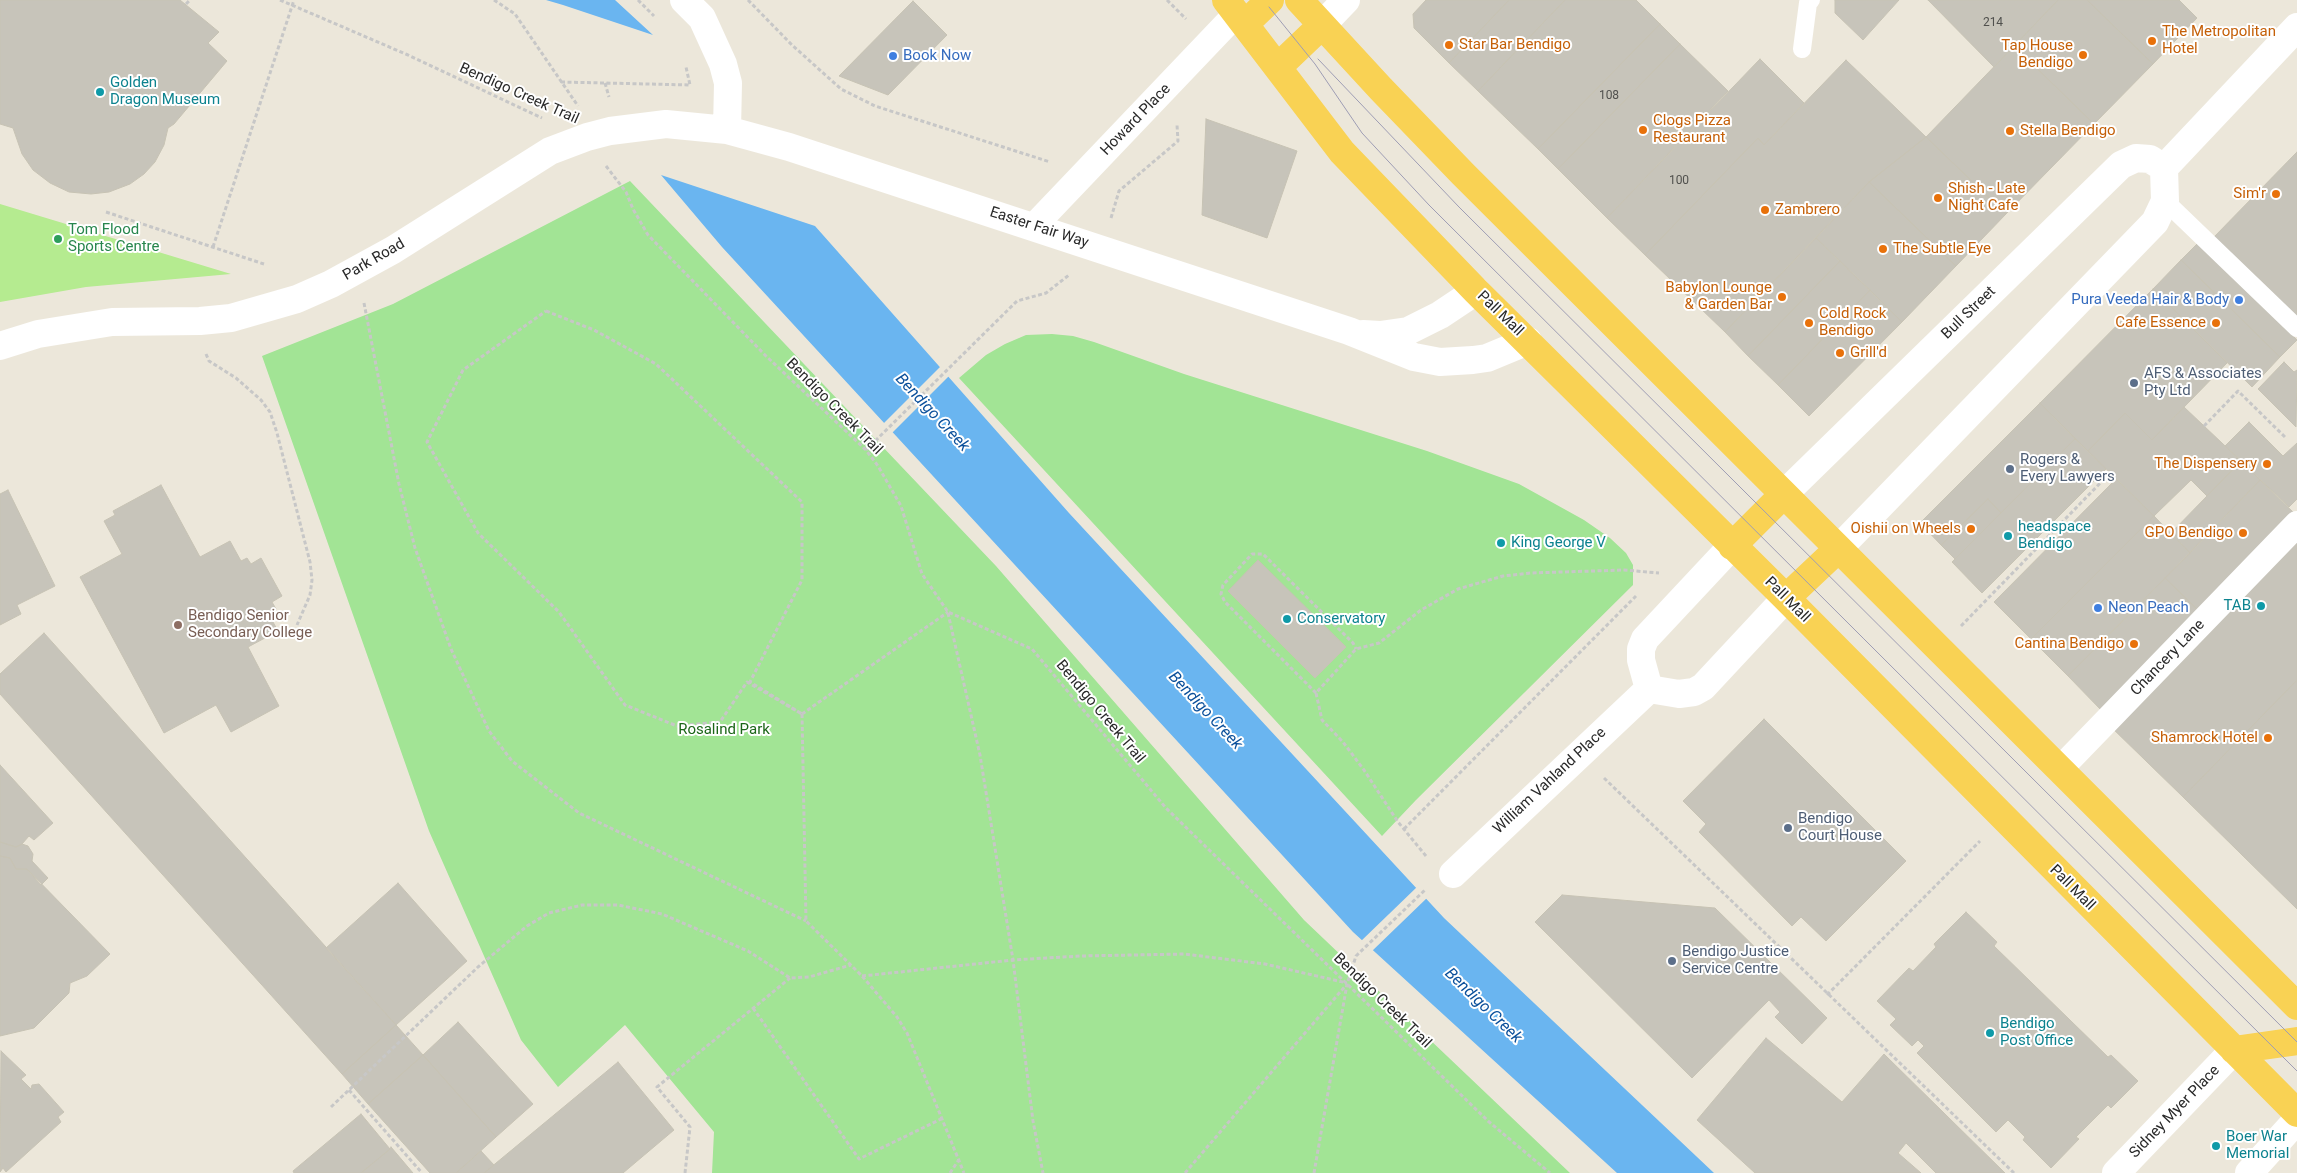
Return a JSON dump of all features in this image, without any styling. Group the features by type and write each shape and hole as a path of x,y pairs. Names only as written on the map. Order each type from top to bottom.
{"highway":[{"path":"1236,12 1270,0"},
{"path":"1299,0 1344,50 1463,174 1938,650 2297,1006"},
{"name":"Pall Mall","path":"1236,12 1342,152 1476,291 1786,598 2002,818 2297,1113"},
{"path":"1282,73 1322,25"},
{"path":"1732,546 1783,494"},
{"path":"1786,598 1838,549"},
{"path":"2234,1050 2297,1041"}],"street":[{"path":"684,0 702,18 723,64 728,86 728,130"},
{"path":"1322,25 1346,0"},
{"name":"Howard Place","path":"1034,226 1236,12"},
{"path":"1838,549 2155,222 2165,201 2164,168 2297,27"},
{"name":"Park Road","path":"0,346 38,334 112,322 200,321 231,318 297,299 332,284 393,250 550,151 584,124 633,127 666,124 728,130"},
{"name":"Easter Fair Way","path":"728,130 1034,226 1349,331 1414,357 1440,362 1487,358 1528,341"},
{"name":"Bull Street","path":"1783,494 2121,165 2136,158 2150,159 2164,168"},
{"name":"Easter Fair Way","path":"1349,331 1380,335 1408,331 1440,315 1476,291"},
{"name":"Chancery Lane","path":"2059,770 2297,524"},
{"path":"1732,546 1645,639 1641,649 1641,660 1649,690 1679,694 1694,692 1703,687 1786,598"},
{"name":"William Vahland Place","path":"1452,874 1579,753 1649,690"},
{"name":"Sidney Myer Place","path":"2116,1173 2234,1050"},
{"path":"2249,1173 2297,1120"}],"lane":[{"path":"1802,49 1808,3 1811,0"},
{"path":"2165,201 2297,328"}],"path":[{"path":"186,4 190,0"},
{"name":"Bendigo Creek Trail","path":"280,0 584,124 612,176 626,192 633,209 648,235 766,356 866,450 878,466 901,506 922,574 948,612 1032,649 1166,808 1488,1121 1550,1173"},
{"path":"213,247 294,0"},
{"path":"494,0 515,14 561,82 584,124"},
{"path":"638,0 657,19"},
{"path":"748,0 792,45 840,88 874,106 1125,186"},
{"path":"561,82 690,85 685,62"},
{"path":"106,212 264,264"},
{"path":"355,270 365,306 399,484 415,548 451,649 488,731 512,761 579,813 806,921 862,976 907,1033 964,1173"},
{"path":"866,450 1017,301 1046,293"},
{"path":"546,311 594,330 656,364 802,502 802,580 750,682 802,714 746,682 720,722 676,726 625,705 559,612 478,533 427,442 463,370 546,311"},
{"path":"206,350 209,361 236,378 261,400 270,412 277,433 310,562 312,580 310,595 297,625"},
{"path":"2204,426 2238,391 2286,438"},
{"path":"1938,650 2110,473"},
{"path":"1356,649 1353,643 1263,554 1252,554 1223,585 1221,594 1225,602 1316,693 1322,720 1343,742 1404,829 1428,858"},
{"path":"1316,693 1356,649 1379,643 1421,610 1440,598 1473,584 1502,576 1624,570 1659,573 1652,580"},
{"path":"1404,829 1639,594"},
{"path":"802,714 948,612 980,755 1012,960 1033,1121 1042,1173"},
{"path":"802,714 806,921"},
{"path":"1579,753 1827,995 2014,1173"},
{"path":"1827,995 2002,818"},
{"path":"1314,1173 1347,984 1356,956 1424,891"},
{"path":"331,1107 478,967 527,926 549,913 582,905 609,905 638,908 662,914 748,951 790,978 809,977 851,965"},
{"path":"862,976 1012,960 1080,956 1184,954 1265,964 1347,984"},
{"path":"685,1173 690,1126 657,1087 790,978"},
{"path":"1186,1173 1347,984"},
{"path":"753,1008 859,1159 941,1119"},
{"path":"349,1090 422,1173"},
{"path":"950,1173 958,1161"}],"green space":[{"name":"Rosalind Park","path":"630,181 996,566 1304,920 1570,1173 712,1173 714,1132 625,1025 558,1087 521,1040 429,831 262,356 393,304"},
{"name":"Tom Flood Sports Centre","path":"0,204 231,274 86,287 0,302"},
{"path":"1052,334 1073,336 1094,342 1184,374 1427,451 1519,484 1584,520 1610,538 1626,553 1633,565 1633,585 1382,836 959,378 986,355 1005,344 1026,335"}],"water":[{"path":"546,0 615,0 653,35 563,5"},
{"name":"Bendigo Creek","path":"661,175 815,226 1069,513 1444,918 1714,1173 1617,1173 1353,932 722,247"}],"pier":[{"path":"942,365 950,375 891,434 882,425"},
{"path":"1418,886 1428,897 1371,952 1360,942"}],"building":[{"name":"Golden Dragon Museum","path":"0,0 180,0 219,32 208,43 227,61 174,124 168,128 164,145 155,162 144,174 130,184 109,192 91,194 69,192 50,183 33,170 22,154 13,128 0,124"},
{"name":"Star Bar Bendigo","path":"1426,0 1509,0 1449,63 1414,28 1413,14"},
{"path":"1509,0 1565,0 1478,91 1449,63"},
{"path":"1565,0 1636,0 1660,24 1538,149 1478,91"},
{"path":"1835,0 1899,0 1863,40 1835,13"},
{"path":"1928,0 2058,0 1994,67"},
{"name":"Tap House Bendigo","path":"2058,0 2087,0 2153,64 2094,124 2014,46"},
{"name":"The Metropolitan Hotel","path":"2087,0 2179,0 2197,18 2153,64"},
{"name":"Book Now","path":"913,1 947,35 888,95 839,76"},
{"path":"1660,24 1680,44 1558,169 1538,149"},
{"name":"Clogs Pizza Restaurant","path":"1680,44 1728,91 1607,218 1558,169"},
{"name":"Stella Bendigo","path":"2014,46 2094,124 2006,214 1926,137"},
{"path":"1760,59 1804,103 1764,145 1758,138 1645,255 1607,218"},
{"name":"Zambrero","path":"1846,60 1926,137 1869,182 1725,332 1645,255 1758,138 1764,145"},
{"path":"1206,119 1297,151 1267,238 1202,215"},
{"name":"Shish - Late Night Cafe","path":"1926,137 2006,214 1956,266 1869,182"},
{"name":"Sim'r","path":"2297,152 2297,320 2214,237"},
{"name":"The Subtle Eye","path":"1869,182 1956,266 1902,322 1816,238"},
{"name":"Babylon Lounge & Garden Bar","path":"1816,238 1840,261 1748,356 1725,332"},
{"name":"Pura Veeda Hair & Body","path":"2198,243 2297,340 2280,357 2181,260"},
{"name":"Cafe Essence","path":"2181,260 2280,357 2252,387 2153,289"},
{"name":"Cold Rock Bendigo","path":"1840,261 1870,290 1778,385 1748,356"},
{"name":"AFS & Associates Pty Ltd","path":"2153,289 2227,363 2152,440 2125,413 2088,451 2040,403"},
{"name":"Grill'd","path":"1870,290 1902,322 1809,416 1778,385"},
{"path":"2284,362 2294,372 2297,370 2296,427 2258,389"},
{"name":"Rogers & Every Lawyers","path":"2040,403 2075,439 2001,513 1988,499 1941,545 1920,523"},
{"path":"2184,407 2241,461 2207,496 2191,480 2154,516 2088,451 2125,413 2152,440"},
{"path":"2249,422 2283,456 2297,443 2297,499 2289,507 2225,446"},
{"name":"headspace Bendigo","path":"2075,439 2106,469 1982,593 1952,562"},
{"path":"2241,461 2260,480 2190,553 2171,533"},
{"path":"2116,479 2154,516 2031,639 1994,602"},
{"name":"GPO Bendigo","path":"2260,480 2295,514 2200,612 2165,578"},
{"path":"161,485 200,557 230,541 241,561 247,558 251,564 261,558 282,596 272,602 276,609 268,613 278,631 248,647 279,706 231,732 216,705 164,733 80,577 122,554 104,521 115,515 113,511"},
{"path":"8,490 55,586 17,605 21,614 0,625 0,494"},
{"name":"Oishii on Wheels","path":"1988,499 2001,513 1955,559 1941,545"},
{"name":"Neon Peach","path":"2154,516 2190,553 2068,676 2031,639"},
{"name":"TAB","path":"2297,533 2297,680 2183,797 2109,725"},
{"name":"Conservatory","path":"1258,560 1346,647 1315,678 1228,591"},
{"name":"Cantina Bendigo","path":"2165,578 2200,612 2102,711 2068,676"},
{"path":"44,633 396,1025 342,1074 0,694 0,674"},
{"name":"Shamrock Hotel","path":"2297,680 2297,909 2183,797"},
{"name":"Bendigo Court House","path":"1764,719 1906,861 1826,941 1801,917 1792,926 1699,832 1706,824 1683,801"},
{"path":"0,765 53,823 34,840 29,836 22,844 16,847 0,842"},
{"path":"0,842 16,847 22,844 28,846 33,854 32,861 48,878 41,885 27,869 16,869 10,858 0,856"},
{"path":"0,856 10,858 16,869 27,869 110,954 87,976 70,983 69,993 34,1028 0,1036"},
{"path":"398,883 467,961 396,1025 326,948"},
{"name":"Bendigo Justice Service Centre","path":"1562,895 1715,908 1827,1018 1802,1044 1775,1017 1780,1012 1769,1000 1692,1078 1535,922"},
{"name":"Bendigo Post Office","path":"1966,912 1997,942 1994,946 2108,1057 2111,1055 2138,1081 2111,1108 2108,1105 2076,1137 2079,1139 2051,1168 2023,1140 2025,1137 2008,1120 1996,1132 1917,1053 1924,1046 1918,1040 1912,1046 1890,1025 1896,1019 1877,1001 1909,968 1913,971 1936,947 1934,944"},
{"path":"458,1022 533,1104 496,1137 423,1055"},
{"path":"396,1025 423,1055 368,1104 342,1074"},
{"path":"1766,1038 1842,1102 1884,1054 2005,1173 1936,1173 1906,1143 1898,1153 1921,1173 1755,1173 1697,1120"},
{"path":"1,1051 26,1075 21,1079 31,1089 32,1085 39,1084 64,1112 58,1117 61,1122 6,1172 3,1168 0,1172"},
{"path":"423,1055 496,1137 456,1173 430,1173 368,1104"},
{"path":"618,1062 674,1130 623,1173 484,1173"},
{"path":"361,1114 390,1149 361,1173 294,1173 293,1171"},
{"path":"391,1147 413,1173 361,1173 390,1149"},
{"path":"481,1151 494,1165 484,1173 456,1173"}],"tram line":[{"path":"1269,7 1315,64 1362,133 1429,205 2297,1071"},
{"path":"1318,59 1459,207 2297,1042"}],"place":[{"name":"The Metropolitan Hotel","path":"2152,41"},
{"name":"Star Bar Bendigo","path":"1449,45"},
{"name":"Tap House Bendigo","path":"2083,55"},
{"name":"Book Now","path":"893,56"},
{"name":"Golden Dragon Museum","path":"100,92"},
{"name":"Clogs Pizza Restaurant","path":"1643,130"},
{"name":"Stella Bendigo","path":"2010,131"},
{"name":"Sim'r","path":"2276,194"},
{"name":"Shish - Late Night Cafe","path":"1938,198"},
{"name":"Zambrero","path":"1765,210"},
{"name":"Tom Flood Sports Centre","path":"58,239"},
{"name":"The Subtle Eye","path":"1883,249"},
{"name":"Babylon Lounge & Garden Bar","path":"1782,297"},
{"name":"Pura Veeda Hair & Body","path":"2239,300"},
{"name":"Cold Rock Bendigo","path":"1809,323"},
{"name":"Cafe Essence","path":"2216,323"},
{"name":"Grill'd","path":"1840,353"},
{"name":"AFS & Associates Pty Ltd","path":"2134,383"},
{"name":"The Dispensery","path":"2267,464"},
{"name":"Rogers & Every Lawyers","path":"2010,469"},
{"name":"Oishii on Wheels","path":"1971,529"},
{"name":"GPO Bendigo","path":"2243,533"},
{"name":"headspace Bendigo","path":"2008,536"},
{"name":"King George V","path":"1501,543"},
{"name":"TAB","path":"2261,606"},
{"name":"Neon Peach","path":"2098,608"},
{"name":"Conservatory","path":"1287,619"},
{"name":"Bendigo Senior Secondary College","path":"178,625"},
{"name":"Cantina Bendigo","path":"2134,644"},
{"name":"Shamrock Hotel","path":"2268,738"},
{"name":"Bendigo Court House","path":"1788,828"},
{"name":"Bendigo Justice Service Centre","path":"1672,961"},
{"name":"Bendigo Post Office","path":"1990,1033"},
{"name":"Boer War Memorial","path":"2216,1146"}]}
